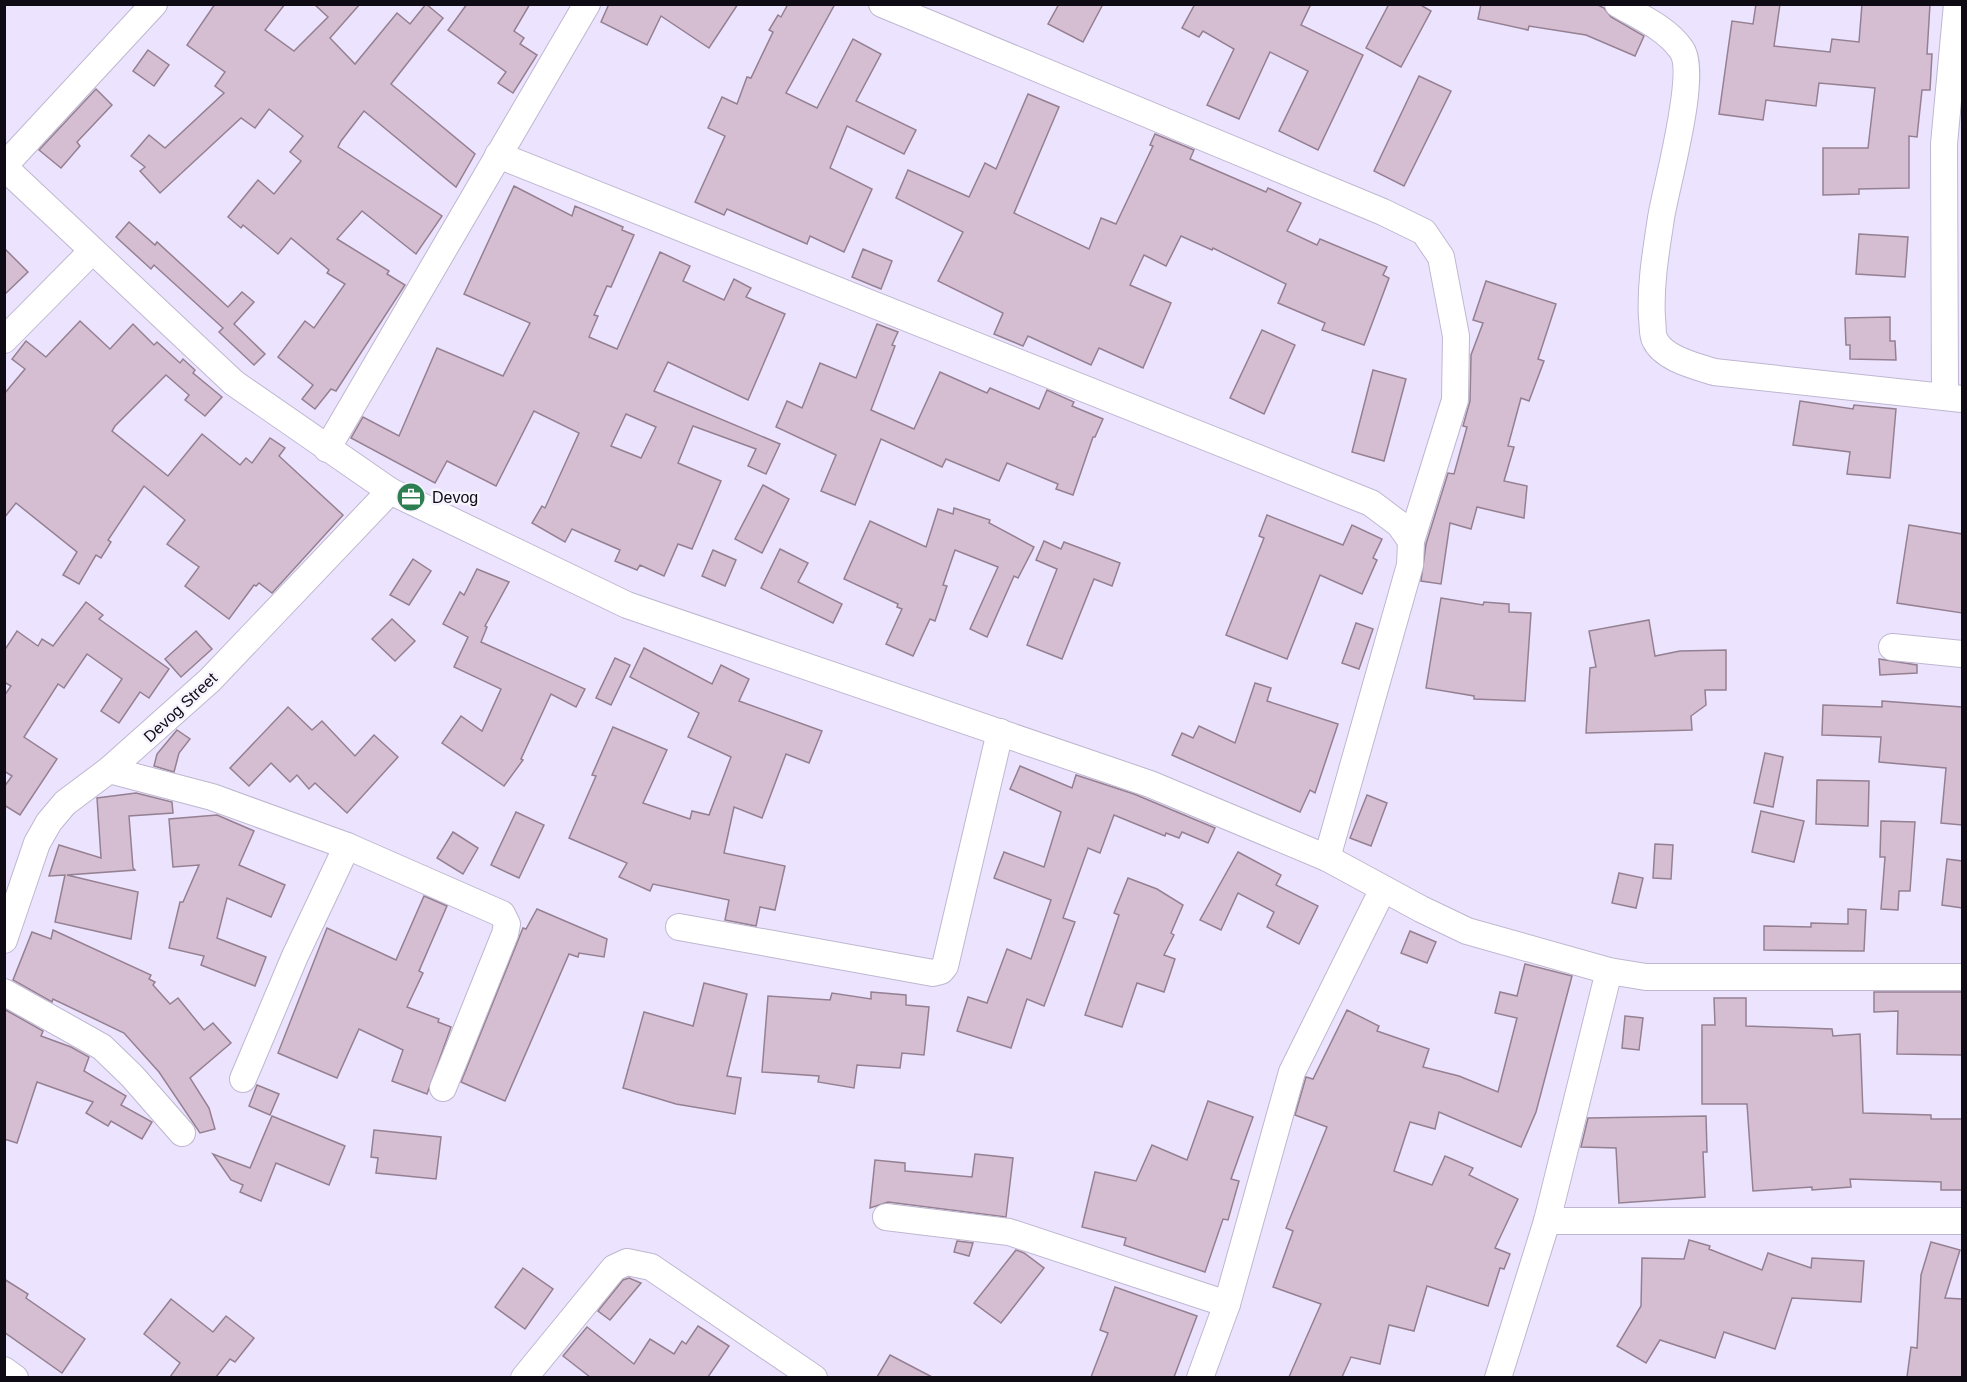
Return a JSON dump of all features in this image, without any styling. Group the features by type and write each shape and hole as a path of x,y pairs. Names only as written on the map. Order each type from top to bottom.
{"street":[{"path":"154,4 4,167 234,383 390,491 627,605 1150,784 1327,858 1467,931 1609,971 1646,977 1962,976"},
{"path":"327,449 587,4"},
{"path":"882,4 1372,208 1424,232 1441,256 1456,336 1455,400 1411,541 1410,565 1327,858"},
{"path":"1618,4 1657,27 1682,50 1687,69 1685,97 1657,249 1651,299 1654,340 1684,362 1714,372 1954,398 1953,144 1957,4"},
{"path":"498,155 1371,504 1399,524 1411,541"},
{"path":"4,340 92,251"},
{"name":"Devog Street","path":"4,940 10,901 37,843 49,822 65,803 109,770 210,680 390,491"},
{"path":"1892,648 1962,654"},
{"path":"679,927 933,973 941,971 945,966 1000,732"},
{"path":"109,770 212,797 347,846 502,914 507,924 443,1088"},
{"path":"243,1079 295,956 347,846"},
{"path":"1200,1377 1227,1304 1292,1072 1383,889"},
{"path":"1497,1377 1547,1221 1609,971"},
{"path":"4,992 102,1047 132,1076 182,1133"},
{"path":"886,1217 1009,1232 1227,1304"},
{"path":"1547,1221 1962,1221"},
{"path":"524,1377 614,1268 627,1262 651,1268 814,1377"},
{"path":"4,1370 15,1377"}],"building":[{"path":"215,4 285,4 265,30 294,51 328,17 314,4 360,4 330,38 355,64 397,13 410,24 426,4 443,18 391,84 475,154 456,187 364,111 341,141 338,147 442,216 416,254 362,211 337,239 389,271 387,274 405,285 336,391 331,389 315,409 302,399 313,385 278,357 305,321 314,328 345,284 327,273 329,270 291,238 278,254 243,225 241,228 228,217 258,180 274,194 301,161 290,152 303,136 269,109 255,128 241,118 160,193 140,171 145,167 131,156 149,135 165,148 224,93 215,86 225,72 187,45"},
{"path":"467,4 530,4 514,31 524,38 520,44 537,55 513,93 498,83 506,72 448,30"},
{"path":"609,4 738,4 709,48 661,16 647,45 601,22"},
{"path":"788,4 835,4 786,93 817,108 853,39 881,54 856,101 916,130 904,154 847,126 830,168 872,189 844,252 810,236 807,244 727,209 724,215 695,202 725,136 708,128 722,97 737,104 747,77 751,78 773,32 769,30 778,15 781,17"},
{"path":"1059,4 1103,4 1083,42 1048,24"},
{"path":"1195,4 1311,4 1301,25 1363,55 1318,150 1279,131 1308,71 1270,52 1239,119 1207,105 1234,49 1203,31 1199,37 1182,28"},
{"path":"1389,4 1419,4 1431,11 1401,67 1366,48"},
{"path":"1481,4 1596,4 1604,8 1611,17 1644,36 1635,56 1586,35 1529,26 1528,30 1478,19"},
{"path":"1756,4 1780,4 1774,46 1830,52 1832,39 1859,42 1862,4 1930,4 1927,54 1932,54 1930,90 1922,90 1917,137 1909,136 1909,188 1859,189 1859,194 1823,195 1823,148 1868,148 1875,88 1819,83 1816,106 1766,100 1763,120 1719,114 1732,21 1753,24"},
{"path":"148,50 169,65 154,86 133,71"},
{"path":"1419,76 1451,91 1404,186 1374,171"},
{"path":"96,89 112,105 77,142 80,146 61,168 39,150"},
{"path":"1028,94 1059,107 1014,213 1089,249 1101,218 1116,224 1153,146 1150,145 1155,134 1194,150 1190,159 1266,192 1268,188 1301,203 1287,231 1317,245 1320,239 1387,267 1383,275 1389,278 1364,345 1322,330 1325,323 1278,303 1286,284 1213,248 1212,250 1181,236 1166,266 1144,255 1130,285 1171,303 1143,368 1099,348 1091,365 1028,336 1023,346 994,334 1003,313 938,281 963,232 896,198 908,170 969,197 985,163 996,169"},
{"path":"514,186 572,216 575,206 623,227 622,230 634,235 611,287 607,286 594,315 598,316 589,337 617,349 660,252 690,266 683,281 724,300 734,279 751,288 746,297 785,314 748,400 668,362 654,391 780,444 766,474 748,466 756,449 693,426 678,463 721,481 692,549 678,544 664,576 640,565 637,570 615,561 620,550 572,529 565,542 532,523 542,506 545,508 579,433 534,411 496,486 447,461 435,483 351,438 363,417 399,436 437,348 503,376 530,323 464,294","holes":["626,414 656,427 641,458 611,446"]},
{"path":"129,222 155,245 157,242 228,307 242,292 254,302 234,324 265,354 254,365 219,332 223,328 154,265 151,269 116,237"},
{"path":"1859,234 1908,237 1905,277 1856,274"},
{"path":"4,248 28,272 4,295"},
{"path":"863,249 892,261 881,289 852,277"},
{"path":"1486,281 1556,304 1538,359 1544,361 1529,401 1521,398 1508,446 1514,447 1504,481 1527,486 1524,518 1477,507 1471,529 1450,523 1441,584 1421,581 1426,544 1448,473 1454,474 1467,427 1463,426 1470,401 1471,355 1483,323 1473,320"},
{"path":"1890,317 1890,341 1895,341 1896,360 1850,359 1850,345 1846,345 1845,318"},
{"path":"80,321 110,349 133,324 154,345 157,342 180,363 183,359 195,370 193,373 222,397 205,416 185,400 189,395 166,375 115,426 112,431 168,476 202,434 240,465 246,458 252,463 270,438 285,448 279,456 343,515 272,593 259,583 254,585 229,619 185,586 199,567 167,544 185,520 144,486 108,540 111,542 101,558 96,555 79,584 63,575 77,552 16,503 4,518 4,394 25,369 12,359 26,341 46,357"},
{"path":"877,324 898,332 871,410 914,429 940,372 987,393 990,388 1039,409 1047,390 1074,402 1072,406 1103,419 1093,437 1073,495 1056,489 1058,484 1007,463 999,481 946,459 942,467 881,439 855,505 821,491 836,455 776,427 787,401 802,408 820,363 856,378"},
{"path":"1262,330 1295,345 1264,414 1230,398"},
{"path":"1373,370 1406,379 1384,461 1352,452"},
{"path":"1800,401 1853,409 1854,405 1896,409 1890,478 1847,474 1850,452 1793,445"},
{"path":"763,485 789,499 762,553 735,539"},
{"path":"954,508 990,520 989,523 1034,547 1018,578 1014,576 987,637 970,629 998,567 955,550 943,585 947,586 935,621 930,619 913,656 886,644 902,609 897,607 898,604 844,579 870,521 926,547 938,509 953,514"},
{"path":"1267,515 1343,545 1352,525 1382,539 1373,558 1377,560 1362,594 1320,575 1287,659 1226,635 1264,538 1259,536"},
{"path":"1909,525 1962,534 1962,613 1897,603"},
{"path":"1044,541 1061,549 1064,542 1120,563 1112,586 1094,579 1062,659 1027,645 1057,569 1036,560"},
{"path":"780,549 808,563 798,582 842,604 833,623 761,588"},
{"path":"713,550 736,560 725,586 702,576"},
{"path":"413,559 431,571 409,605 390,595"},
{"path":"477,569 509,582 485,626 487,627 481,642 585,689 576,707 551,694 521,759 523,760 504,786 442,743 461,716 482,731 501,689 454,667 468,637 443,624 460,592 464,595"},
{"path":"1441,598 1483,605 1484,602 1509,604 1509,612 1531,613 1525,701 1474,699 1474,696 1426,688"},
{"path":"86,602 103,615 99,619 169,669 149,698 140,692 119,723 101,711 122,679 87,654 64,688 58,684 24,737 57,759 20,815 4,805 4,787 12,776 4,771 4,696 11,686 4,682 4,651 17,631 38,646 42,639 53,646"},
{"path":"392,619 415,641 395,661 372,639"},
{"path":"1649,620 1655,656 1680,651 1726,650 1726,690 1705,690 1706,705 1691,716 1692,730 1586,733 1590,668 1596,667 1589,631"},
{"path":"1356,623 1373,629 1359,669 1342,663"},
{"path":"196,631 212,649 181,677 165,659"},
{"path":"644,648 712,684 721,665 749,679 739,701 822,731 809,763 786,754 762,818 734,807 724,853 785,866 775,910 760,907 756,926 725,920 729,900 653,884 650,891 619,877 627,863 569,838 596,776 592,775 613,727 667,750 643,803 690,819 692,811 709,815 731,757 688,737 699,713 630,677"},
{"path":"615,658 630,665 611,705 596,698"},
{"path":"1879,659 1917,665 1917,673 1880,675"},
{"path":"1255,683 1271,688 1267,701 1338,724 1315,793 1310,790 1300,812 1172,755 1182,733 1193,738 1199,726 1235,743"},
{"path":"1882,701 1962,707 1962,825 1941,823 1946,768 1879,762 1881,737 1822,735 1823,705 1882,707"},
{"path":"288,707 312,730 322,721 355,756 374,735 398,757 347,813 315,783 309,789 297,775 290,782 271,763 249,786 230,768"},
{"path":"177,730 190,739 179,753 174,772 154,766 157,754"},
{"path":"1765,753 1783,757 1773,807 1754,803"},
{"path":"1020,766 1072,788 1076,775 1134,794 1215,828 1208,843 1182,832 1179,838 1166,833 1165,836 1114,815 1100,853 1088,848 1063,918 1075,922 1044,1006 1027,999 1011,1048 957,1031 968,997 987,1003 1007,949 1031,959 1051,900 994,878 1004,852 1044,867 1061,812 1010,789"},
{"path":"1817,780 1869,781 1868,826 1816,824"},
{"path":"136,793 172,802 173,813 129,816 135,870 67,875 138,892 131,939 55,922 65,875 49,876 59,845 101,858 97,798"},
{"path":"1367,795 1387,803 1371,846 1350,838"},
{"path":"1761,811 1804,821 1794,862 1752,852"},
{"path":"516,812 544,825 519,878 491,865"},
{"path":"217,815 254,831 239,865 285,885 271,917 227,898 217,938 266,957 255,986 201,965 204,956 169,948 180,902 183,902 199,865 173,867 169,819"},
{"path":"1881,821 1915,822 1910,891 1899,891 1898,910 1881,909 1885,857 1880,857"},
{"path":"453,832 478,848 463,874 437,858"},
{"path":"1655,844 1673,845 1671,879 1653,878"},
{"path":"1238,852 1281,875 1276,885 1318,906 1299,944 1267,927 1274,912 1238,893 1221,930 1200,920"},
{"path":"1947,859 1962,861 1962,908 1942,905"},
{"path":"1619,873 1643,878 1636,908 1612,903"},
{"path":"1128,878 1157,889 1183,905 1171,933 1174,935 1164,955 1175,959 1164,992 1137,983 1122,1027 1085,1015 1119,915 1114,913"},
{"path":"424,896 447,906 419,971 423,973 407,1007 439,1019 438,1022 451,1027 427,1094 392,1081 403,1050 359,1029 337,1078 278,1053 327,928 396,960"},
{"path":"537,909 607,939 604,957 579,953 578,957 569,954 505,1101 461,1082 523,928 526,929"},
{"path":"1848,909 1866,910 1864,951 1764,950 1764,926 1811,927 1811,923 1848,924"},
{"path":"53,930 151,975 149,979 155,982 153,985 170,1004 178,998 204,1030 213,1023 231,1043 190,1078 209,1108 215,1129 200,1133 159,1072 124,1033 53,999 52,1002 13,980 32,932 51,939"},
{"path":"1410,931 1436,942 1427,963 1401,953"},
{"path":"1525,964 1572,976 1536,1112 1521,1147 1439,1112 1435,1129 1410,1122 1394,1171 1432,1185 1445,1156 1473,1168 1469,1175 1518,1199 1495,1248 1510,1254 1504,1269 1500,1268 1488,1306 1427,1286 1414,1331 1389,1325 1380,1364 1351,1357 1342,1377 1289,1377 1321,1304 1273,1287 1293,1231 1286,1228 1327,1127 1295,1115 1306,1077 1313,1079 1347,1010 1379,1026 1377,1031 1429,1049 1423,1067 1459,1076 1498,1092 1517,1018 1495,1013 1500,992 1517,996"},
{"path":"704,983 747,994 727,1076 741,1078 735,1114 676,1104 623,1088 644,1012 693,1026"},
{"path":"871,992 906,995 906,1005 929,1007 924,1055 902,1053 900,1068 857,1065 854,1088 818,1082 819,1076 762,1072 768,996 830,1000 832,993 871,999"},
{"path":"1874,992 1962,992 1962,1055 1897,1054 1898,1011 1874,1012"},
{"path":"1714,998 1746,998 1746,1026 1832,1029 1833,1036 1860,1034 1863,1113 1931,1115 1931,1119 1962,1119 1962,1190 1941,1190 1941,1182 1850,1179 1851,1187 1753,1191 1747,1104 1702,1104 1702,1025 1715,1025"},
{"path":"4,1009 43,1031 41,1036 71,1047 89,1057 84,1071 126,1096 121,1105 152,1122 142,1139 111,1121 108,1126 86,1113 93,1102 37,1082 17,1143 4,1139"},
{"path":"1625,1016 1643,1018 1639,1050 1622,1048"},
{"path":"257,1085 279,1094 270,1115 249,1106"},
{"path":"1208,1101 1253,1117 1231,1179 1239,1181 1228,1220 1223,1219 1205,1272 1124,1245 1126,1238 1082,1227 1095,1172 1136,1181 1152,1145 1187,1160"},
{"path":"272,1116 345,1146 329,1185 276,1163 261,1201 240,1192 243,1185 231,1180 213,1154 250,1168"},
{"path":"1706,1116 1707,1152 1703,1152 1705,1197 1619,1203 1616,1148 1581,1147 1588,1118"},
{"path":"374,1130 441,1137 436,1179 376,1173 378,1158 371,1157"},
{"path":"975,1154 1013,1158 1006,1217 888,1202 870,1208 875,1160 905,1163 905,1171 972,1177"},
{"path":"1689,1240 1710,1246 1709,1249 1762,1270 1768,1253 1811,1268 1812,1258 1864,1261 1861,1302 1792,1298 1775,1349 1724,1332 1715,1358 1660,1340 1646,1363 1617,1346 1641,1306 1642,1258 1684,1259"},
{"path":"957,1241 973,1243 969,1256 954,1252"},
{"path":"1931,1242 1960,1250 1945,1298 1962,1299 1962,1377 1907,1377 1911,1347 1917,1348 1921,1275"},
{"path":"1016,1250 1024,1253 1044,1268 1001,1323 974,1303"},
{"path":"523,1268 553,1289 525,1329 495,1307"},
{"path":"629,1278 641,1283 610,1320 598,1311 623,1280"},
{"path":"4,1279 28,1294 26,1298 85,1339 62,1373 4,1332"},
{"path":"1115,1287 1197,1316 1174,1377 1091,1377 1108,1333 1100,1330"},
{"path":"171,1299 213,1332 226,1316 254,1338 235,1362 230,1359 216,1377 170,1377 180,1363 144,1334"},
{"path":"698,1326 729,1346 708,1377 590,1377 563,1356 587,1327 634,1364 650,1339 674,1354 682,1341 686,1344"},
{"path":"890,1355 932,1377 877,1377"}],"place":[{"name":"Devog","path":"411,497"}]}
